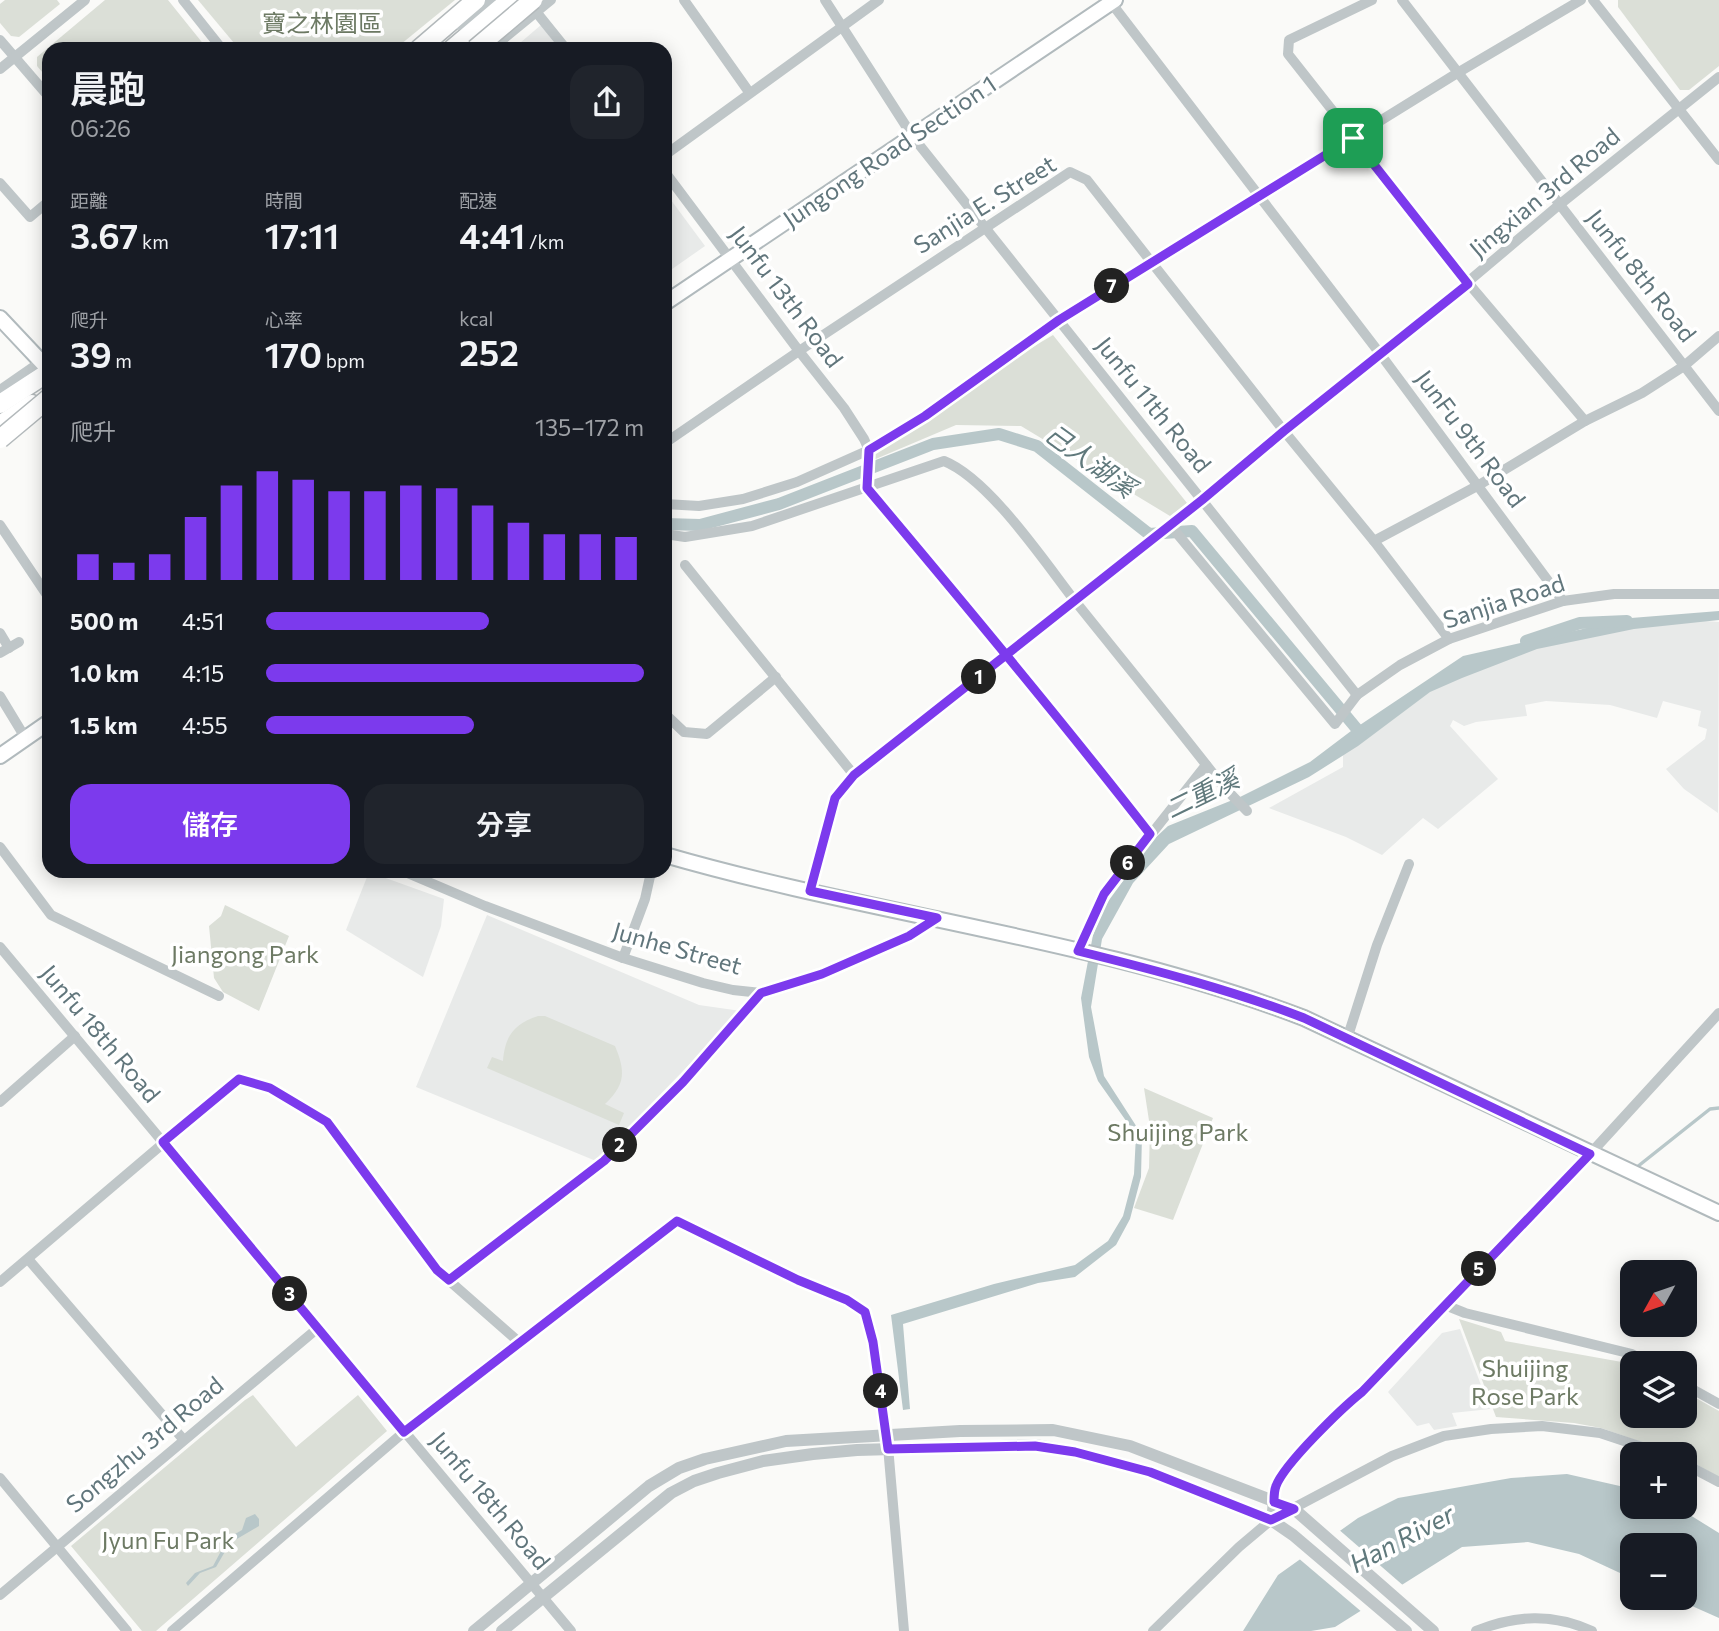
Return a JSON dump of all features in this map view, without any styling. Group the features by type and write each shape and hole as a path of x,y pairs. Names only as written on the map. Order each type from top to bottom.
{"highway":[{"path":"438,42 476,0"},
{"path":"443,42 510,0"},
{"path":"485,42 535,6"},
{"path":"0,404 42,369"},
{"path":"0,425 42,401"},
{"path":"0,437 42,403"}],"main road":[{"name":"Jungong Road Section 1","path":"672,298 1112,1"},
{"path":"0,318 42,360"},
{"path":"0,757 42,727"},
{"path":"672,857 735,875 937,918 1127,963 1259,1001 1347,1039 1719,1213"}],"street":[{"path":"0,69 85,0"},
{"path":"183,0 216,42"},
{"path":"440,42 490,0"},
{"path":"527,0 535,6 561,42"},
{"path":"498,42 535,6 551,0"},
{"path":"684,0 749,92"},
{"name":"Junfu 11th Road","path":"825,0 913,137 1357,695"},
{"path":"672,150 879,0"},
{"path":"1372,0 1289,40 1288,54 1468,284 1585,421"},
{"name":"Junfu 8th Road","path":"1402,0 1719,411"},
{"path":"672,504 699,506 743,499 797,482 869,451 925,416 1059,320 1152,261 1581,0"},
{"path":"1593,0 1719,160"},
{"name":"JunFu 9th Road","path":"1112,1 1479,485 1563,601"},
{"path":"0,40 42,89"},
{"name":"Jingxian 3rd Road","path":"810,891 835,798 854,775 1202,500 1468,284 1559,205 1719,77"},
{"name":"Sanjia E. Street","path":"672,438 1070,172 1087,180 1449,639"},
{"name":"Junfu 13th Road","path":"672,181 844,408 869,451"},
{"path":"0,183 30,216 42,207"},
{"path":"1374,541 1479,485 1585,421 1642,393 1684,366 1719,336"},
{"path":"0,390 42,368"},
{"path":"869,451 867,488 1150,834"},
{"path":"672,535 685,537 752,526 944,461 959,467 973,478 1036,549 1222,785 1247,811"},
{"path":"0,525 42,588"},
{"name":"Sanjia Road","path":"1170,525 1335,724 1357,695 1400,665 1449,639 1563,601 1614,594 1719,594"},
{"path":"685,565 854,775"},
{"path":"0,633 4,651 19,642"},
{"path":"672,721 684,732 708,734 776,677"},
{"path":"0,696 26,738"},
{"path":"1078,951 1104,894 1206,765"},
{"path":"0,847 51,915 219,996"},
{"path":"1347,1039 1377,944 1409,864"},
{"name":"Junhe Street","path":"419,878 623,958 704,983 761,993 822,974 909,936 937,918"},
{"path":"623,958 645,900 650,878"},
{"name":"Junfu 18th Road","path":"0,947 571,1631"},
{"path":"449,1280 604,1161 683,1082 761,993"},
{"path":"1271,1520 1274,1489 1290,1466 1341,1409 1362,1392 1590,1154 1719,1013"},
{"path":"0,1102 75,1037"},
{"path":"0,1282 239,1079 270,1088 327,1122 437,1270 519,1342"},
{"path":"172,1631 404,1432 677,1221 798,1280 847,1300 865,1312 873,1342 887,1435 904,1631"},
{"path":"29,1259 183,1439"},
{"path":"1445,1304 1465,1313 1620,1351"},
{"name":"Songzhu 3rd Road","path":"0,1595 318,1328"},
{"path":"1697,1392 1719,1404"},
{"path":"1153,1631 1239,1547 1271,1520 1392,1456 1444,1436 1491,1429 1542,1426 1600,1433 1627,1442"},
{"path":"474,1631 649,1486 679,1468 705,1459 786,1441 961,1431 1053,1430 1130,1446 1294,1509 1433,1631"},
{"path":"502,1631 671,1493 694,1481 763,1461 813,1454 888,1449 1035,1446 1075,1452 1150,1472 1271,1520 1293,1535 1406,1631"},
{"path":"1697,1470 1719,1482"},
{"path":"0,1478 127,1631"},
{"path":"1476,1631 1499,1622 1527,1617 1556,1619 1592,1631"}],"shaded area":[{"path":"541,25 554,42 521,42"},
{"path":"672,201 705,246 672,269"},
{"path":"1665,618 1719,622 1718,813 1684,789 1666,769 1705,739 1707,729 1698,726 1701,711 1663,701 1657,718 1610,705 1546,701 1525,705 1527,716 1464,726 1453,720 1450,726 1498,779 1438,829 1423,818 1382,855 1346,837 1269,808 1343,767 1343,746 1419,688 1523,645"},
{"path":"367,878 386,878 444,899 441,926 423,977 346,930"},
{"path":"487,915 699,1005 741,1011 596,1161 416,1087"},
{"path":"1460,1329 1490,1409 1452,1413 1457,1426 1434,1430 1429,1423 1417,1426 1388,1392 1442,1333"}],"green space":[{"path":"5,0 57,0 60,4 19,37 11,36 0,23 0,4"},
{"path":"105,0 168,0 202,42 55,42"},
{"name":"寶之林園區","path":"198,0 455,0 404,42 233,42"},
{"path":"1618,0 1719,0 1719,66 1689,90 1680,90 1618,7"},
{"path":"42,53 42,72 37,66 37,57"},
{"path":"1053,335 1187,503 1170,516 1021,426 956,425 871,461 866,462 861,455 864,448"},
{"name":"Jiangong Park","path":"225,905 289,936 259,1011 223,992 214,978 209,926 221,916"},
{"path":"538,1016 545,1016 615,1046 621,1063 622,1078 617,1091 605,1104 624,1113 619,1125 487,1068 492,1057 503,1061 508,1038 516,1027"},
{"name":"Shuijing Park","path":"1144,1088 1213,1118 1173,1220 1134,1208 1149,1168 1150,1127"},
{"name":"Shuijing Rose Park","path":"1459,1319 1501,1332 1505,1341 1620,1362 1620,1428 1697,1428 1697,1399 1719,1411 1719,1477 1697,1465 1697,1442 1641,1442 1601,1428 1574,1423 1496,1417"},
{"name":"Jyun Fu Park","path":"253,1395 296,1447 358,1395 387,1431 156,1631 142,1631 71,1546"}],"water":[{"name":"二重溪","path":"1719,611 1719,620 1634,629 1537,649 1462,678 1430,692 1358,746 1309,777 1169,844 1133,883 1102,939 1091,1007 1104,1076 1142,1135 1141,1177 1130,1219 1116,1245 1075,1277 1038,1283 903,1324 910,1409 903,1410 891,1315 994,1284 1075,1265 1108,1241 1123,1216 1134,1174 1136,1135 1098,1081 1089,1057 1081,998 1093,935 1104,907 1153,840 1168,826 1240,797 1310,762 1351,731 1463,656 1631,618"},
{"name":"Han River","path":"1567,1474 1620,1486 1620,1519 1696,1519 1719,1533 1719,1618 1697,1608 1697,1533 1620,1533 1620,1573 1579,1554 1528,1542 1462,1547 1335,1627 1311,1631 1243,1631 1278,1575 1358,1518 1398,1498 1511,1478"},
{"path":"255,1514 259,1519 259,1526 230,1543 216,1567 200,1573 188,1586 186,1583 195,1573 213,1566 228,1538 242,1530 246,1518"}],"pier":[{"path":"1337,1528 1405,1587 1363,1613 1297,1557"}],"waterway":[{"name":"己人湖溪","path":"672,524 700,525 779,504 933,444 999,434 1037,446 1149,534 1192,531 1361,734"},
{"name":"二重溪","path":"1526,641 1580,623 1627,621"},
{"path":"1637,1167 1710,1109 1719,1108"}],"route":[{"path":"1353,138 1059,320 925,416 869,450 867,488 1006,657 1101,771 1150,834 1104,894 1078,951 1259,1001 1304,1018 1590,1154 1362,1392 1341,1409 1290,1466 1274,1489 1274,1502 1294,1509 1271,1520 1150,1472 1075,1452 1035,1446 888,1449 871,1328 865,1312 847,1300 798,1280 677,1221 404,1432 163,1142 239,1079 270,1088 327,1122 437,1270 449,1280 604,1161 683,1082 761,993 822,974 909,936 937,918 810,891 835,798 854,775 1006,657 1468,284 1353,138"}]}
